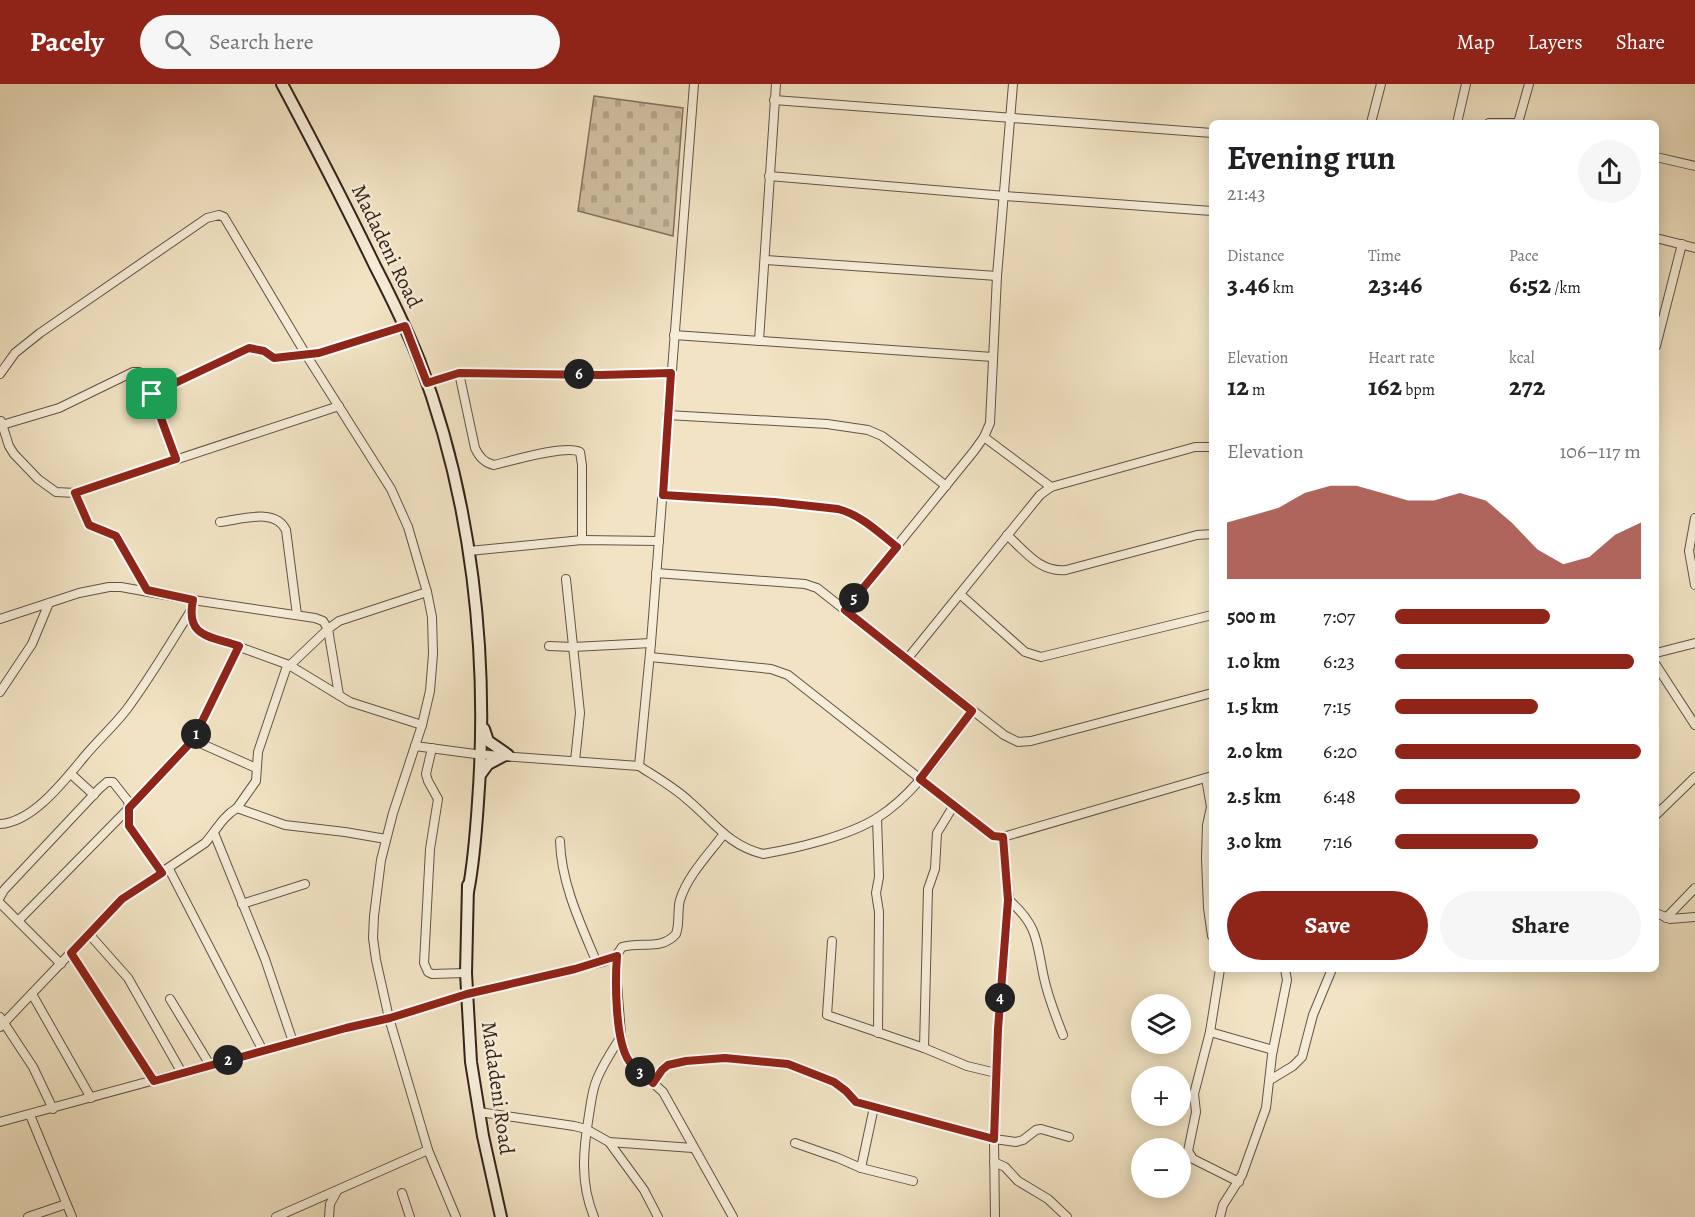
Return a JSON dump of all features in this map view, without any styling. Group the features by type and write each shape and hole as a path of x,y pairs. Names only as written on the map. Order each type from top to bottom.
{"street":[{"name":"Madadeni Road","path":"282,84 405,326 427,383 452,470 469,551 478,639 481,720 467,865 467,994 471,1062 478,1112 501,1217"},
{"path":"639,766 650,657 694,84"},
{"path":"759,341 776,84"},
{"path":"845,610 984,437 990,423 997,276 1013,84"},
{"path":"1372,120 1381,84"},
{"path":"1458,120 1466,84"},
{"path":"1520,120 1528,84"},
{"path":"774,100 1209,133"},
{"path":"1659,158 1695,166"},
{"path":"769,176 1209,211"},
{"path":"0,374 15,353 40,333 216,214 224,217 305,353 392,489 408,527 427,592 432,617 433,654 430,691 422,725 386,839 377,888 373,938 390,1018 428,1150 456,1217"},
{"path":"1659,239 1695,248"},
{"path":"1659,334 1682,244"},
{"path":"766,260 997,276"},
{"path":"152,394 249,348 264,351 274,358 324,352 405,326"},
{"path":"674,335 993,357"},
{"path":"176,459 152,394 140,373 133,372 59,408 1,422 14,454 38,479 56,492 75,493 339,406"},
{"path":"427,383 459,373 601,375 671,373"},
{"path":"459,373 475,448 478,455 487,463 494,465 574,449 579,452 582,465 582,540"},
{"path":"667,415 827,424 868,430 890,442 946,486"},
{"path":"984,437 1051,487"},
{"path":"908,658 1040,495 1051,487 1195,447 1209,447"},
{"path":"75,493 89,525 116,536 147,590"},
{"path":"663,495 774,502 838,509 862,520 897,547"},
{"path":"220,522 266,516 276,518 282,523 286,530 297,615"},
{"path":"1695,518 1689,551 1695,585"},
{"path":"1008,535 1042,567 1054,571 1066,570 1197,534 1209,534"},
{"path":"469,551 582,540 659,542"},
{"path":"656,573 805,584 817,588 1004,735 1024,742 1209,694"},
{"path":"566,579 580,713 575,760"},
{"path":"0,619 108,587 147,590 193,600 320,619 328,629 339,695"},
{"path":"53,1108 33,1067 2,1023 122,899 205,843 223,819 237,808 254,784 257,775 258,752 289,665 339,621 427,592"},
{"path":"961,595 1025,652 1041,657 1209,616"},
{"path":"0,824 19,819 31,811 71,774 127,710 190,612 193,600"},
{"path":"0,692 32,645 49,603"},
{"name":"Madadeni Road","path":"468,892 474,863 480,775 473,640 475,609"},
{"path":"190,612 194,628 201,633 289,665 367,709 422,725"},
{"path":"549,646 651,643"},
{"path":"1659,652 1695,643"},
{"path":"18,921 193,740 239,646"},
{"path":"650,657 771,669 788,675 993,836 1003,837 1209,777"},
{"path":"1659,670 1695,725"},
{"path":"415,746 478,754 639,766 688,800 723,835 751,851 763,854 842,834 859,828 887,812 920,779 972,711"},
{"path":"481,720 488,741 506,755"},
{"path":"193,740 256,768"},
{"path":"432,748 426,774 438,803 430,849 424,963 428,972 432,974 466,973"},
{"path":"480,775 488,764 506,755"},
{"path":"71,774 94,795"},
{"path":"1659,812 1695,777"},
{"path":"0,897 4,890 94,795 107,782 113,782 128,801 129,826 166,871 263,1051"},
{"path":"924,1048 928,889 935,868 936,836 954,805"},
{"path":"237,808 285,825 386,839"},
{"path":"877,818 878,1033"},
{"path":"1209,818 1206,858 1209,915"},
{"path":"214,833 265,959 293,1042"},
{"path":"723,835 684,890 679,906 678,930 673,937 659,945 622,947 617,956 616,971 620,1038 630,1062 663,1092 733,1217"},
{"path":"995,1217 996,1073 1008,900 1003,837"},
{"path":"560,841 567,881 597,963"},
{"path":"242,904 305,884"},
{"path":"1666,918 1695,888"},
{"path":"1008,900 1021,911 1036,936 1044,979 1062,1035"},
{"path":"0,903 61,964"},
{"path":"1659,914 1677,920 1695,917"},
{"path":"89,934 128,978 183,1073"},
{"path":"832,941 826,1015 924,1048 967,1066 996,1073"},
{"path":"71,953 154,1081"},
{"path":"0,1122 293,1042 390,1018 467,994 597,963 617,956"},
{"path":"1220,972 1210,1032 1194,1094 1196,1112 1188,1151 1193,1159 1239,1182"},
{"path":"1220,1217 1223,1205 1239,1182 1266,1108 1273,1050 1287,980 1286,972"},
{"path":"1270,1080 1302,1057 1313,1015 1331,972"},
{"path":"32,994 91,1098"},
{"path":"170,999 210,1065"},
{"path":"1210,1032 1273,1050"},
{"path":"594,1217 585,1193 583,1178 586,1129 593,1088 602,1067 620,1038"},
{"path":"653,1083 668,1065 686,1061 725,1058 788,1064 834,1082 856,1102 994,1139 1016,1142 1041,1129 1069,1137"},
{"path":"861,1168 874,1107"},
{"path":"478,1112 566,1124 586,1129 609,1142 644,1190 658,1217"},
{"path":"30,1115 72,1217"},
{"path":"609,1142 693,1148"},
{"path":"795,1143 861,1168 912,1181"},
{"path":"276,1217 428,1150"},
{"path":"994,1162 1005,1167 1018,1181 1048,1199 1067,1217"},
{"path":"329,1217 330,1204 337,1191"},
{"path":"402,1193 410,1217"},
{"path":"28,1217 66,1204"}],"green space":[{"path":"594,96 683,108 673,236 578,211"}],"route":[{"path":"405,326 427,383 459,373 601,375 671,373 663,495 774,502 838,509 862,520 897,547 845,610 972,711 920,779 993,836 1003,837 1008,900 998,1029 994,1139 856,1102 834,1082 788,1064 725,1058 677,1062 662,1070 653,1083 630,1062 622,1046 616,971 617,956 603,962 467,994 390,1018 154,1081 71,953 122,899 162,873 129,826 129,808 193,740 239,646 201,633 194,628 190,612 193,600 147,590 116,536 89,525 75,493 176,459 152,394 249,348 264,351 274,358 312,354 405,326"}]}
